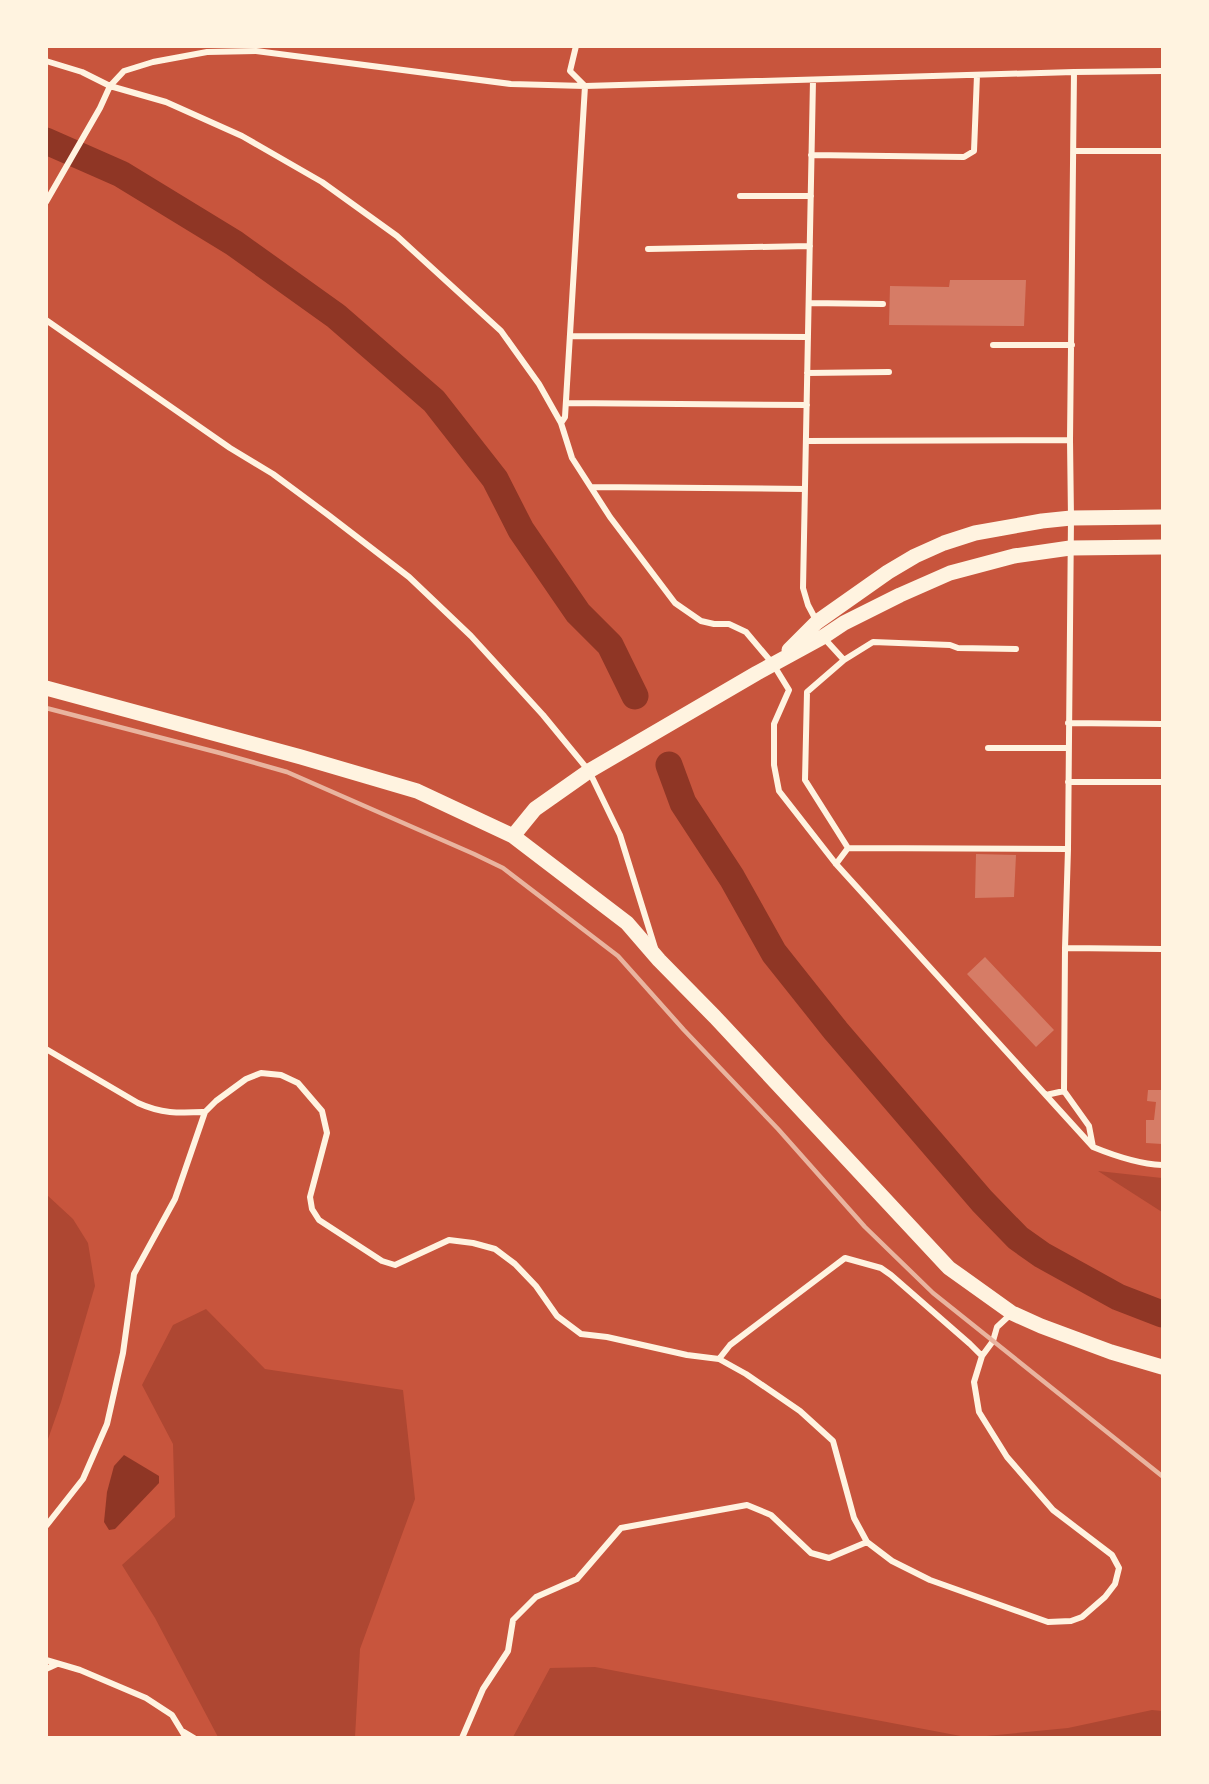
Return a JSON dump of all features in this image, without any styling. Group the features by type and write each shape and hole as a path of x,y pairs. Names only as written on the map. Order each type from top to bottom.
{"highway":[{"path":"773,664 817,622 888,572 944,543 975,533 1005,527 1071,518 1162,517"},
{"path":"513,837 535,809 604,762 844,623 900,595 950,573 1014,556 1070,548 1162,547"},
{"path":"46,688 417,791 513,837 627,922 659,960 949,1268 1012,1312 1041,1326 1162,1367"}],"street":[{"path":"561,423 565,417 566,403 585,86 570,71 576,46"},
{"path":"46,202 100,108 110,86 123,71 153,62 207,52 256,51 511,84 585,86 1162,71"},
{"path":"46,61 82,72 110,86 166,102 242,136 322,182 397,236 501,332 539,384 561,423 572,458 610,517 675,603 701,621 729,624 746,632 773,664 789,690 774,724 774,765 779,791 836,864 1093,1147 1122,1158 1162,1165"},
{"path":"1074,72 1064,1091 1089,1126 1093,1147"},
{"path":"811,156 964,157 974,151 976,75"},
{"path":"813,80 803,588 823,637 844,660"},
{"path":"1074,151 1162,151"},
{"path":"740,196 811,196"},
{"path":"648,249 810,246"},
{"path":"808,303 883,304"},
{"path":"46,320 230,448 273,474 409,577 471,636 590,771 620,835 659,960"},
{"path":"570,336 808,337"},
{"path":"993,345 1071,345"},
{"path":"807,373 889,372"},
{"path":"566,403 807,405"},
{"path":"806,441 1070,440"},
{"path":"591,487 805,489"},
{"path":"848,848 805,780 807,692 844,660 873,642 950,645 958,648 1016,649"},
{"path":"1068,723 1162,724"},
{"path":"988,748 1068,748"},
{"path":"1068,782 1162,782"},
{"path":"836,864 848,848"},
{"path":"848,848 1068,849"},
{"path":"1065,948 1162,949"},
{"path":"46,1049 152,1110 170,1113 205,1112"},
{"path":"46,1526 82,1479 107,1424 123,1353 134,1274 175,1199 205,1112 246,1079 261,1073 281,1075 298,1083 322,1111 327,1134 309,1197 312,1209 319,1220 382,1261 395,1265 449,1240 495,1249 515,1264 536,1286 557,1316 581,1334 719,1359 746,1374 800,1411 833,1441 854,1518 867,1542 892,1561 930,1580 1017,1612 1048,1622 1071,1621 1082,1617 1105,1597 1115,1584 1119,1568 1112,1555 1053,1510 1007,1457 979,1412 974,1382 982,1356 993,1341 997,1327 1012,1312"},
{"path":"1046,1095 1064,1091"},
{"path":"719,1359 730,1345 845,1257 881,1268 891,1275 982,1356"},
{"path":"462,1737 483,1689 508,1651 513,1620 536,1597 577,1580 621,1528 747,1505 771,1515 811,1553 829,1558 867,1542"},
{"path":"46,1660 80,1670 146,1698 172,1715 185,1735 194,1737"},
{"path":"46,1669 57,1664"}],"shaded area":[{"path":"1098,1171 1162,1178 1162,1212"},
{"path":"47,1195 73,1219 88,1243 95,1286 47,1442"},
{"path":"206,1309 265,1369 403,1390 415,1499 360,1649 355,1737 218,1737 155,1618 122,1565 175,1517 173,1444 142,1385 173,1325"},
{"path":"124,1455 159,1476 159,1483 115,1529 109,1530 104,1522 107,1492 114,1466"},
{"path":"595,1667 966,1737 513,1737 550,1668"},
{"path":"1152,1710 1162,1711 1162,1737 976,1737 1068,1728"}],"building":[{"path":"950,280 1026,280 1024,326 889,325 890,286 949,287"},
{"path":"976,854 1016,855 1014,897 975,898"},
{"path":"985,957 1054,1030 1036,1047 967,974"},
{"path":"1148,1090 1162,1090 1162,1144 1146,1143 1146,1120 1154,1120 1156,1102 1147,1101"}],"waterway":[{"path":"46,141 121,174 234,243 336,316 434,401 495,479 521,530 578,613 610,645 635,696"},
{"path":"669,765 683,803 732,878 774,953 836,1031 982,1201 1018,1238 1042,1255 1118,1297 1162,1314"}],"railway":[{"path":"46,708 287,772 503,868 618,956 865,1227 933,1293 1162,1476"}]}
